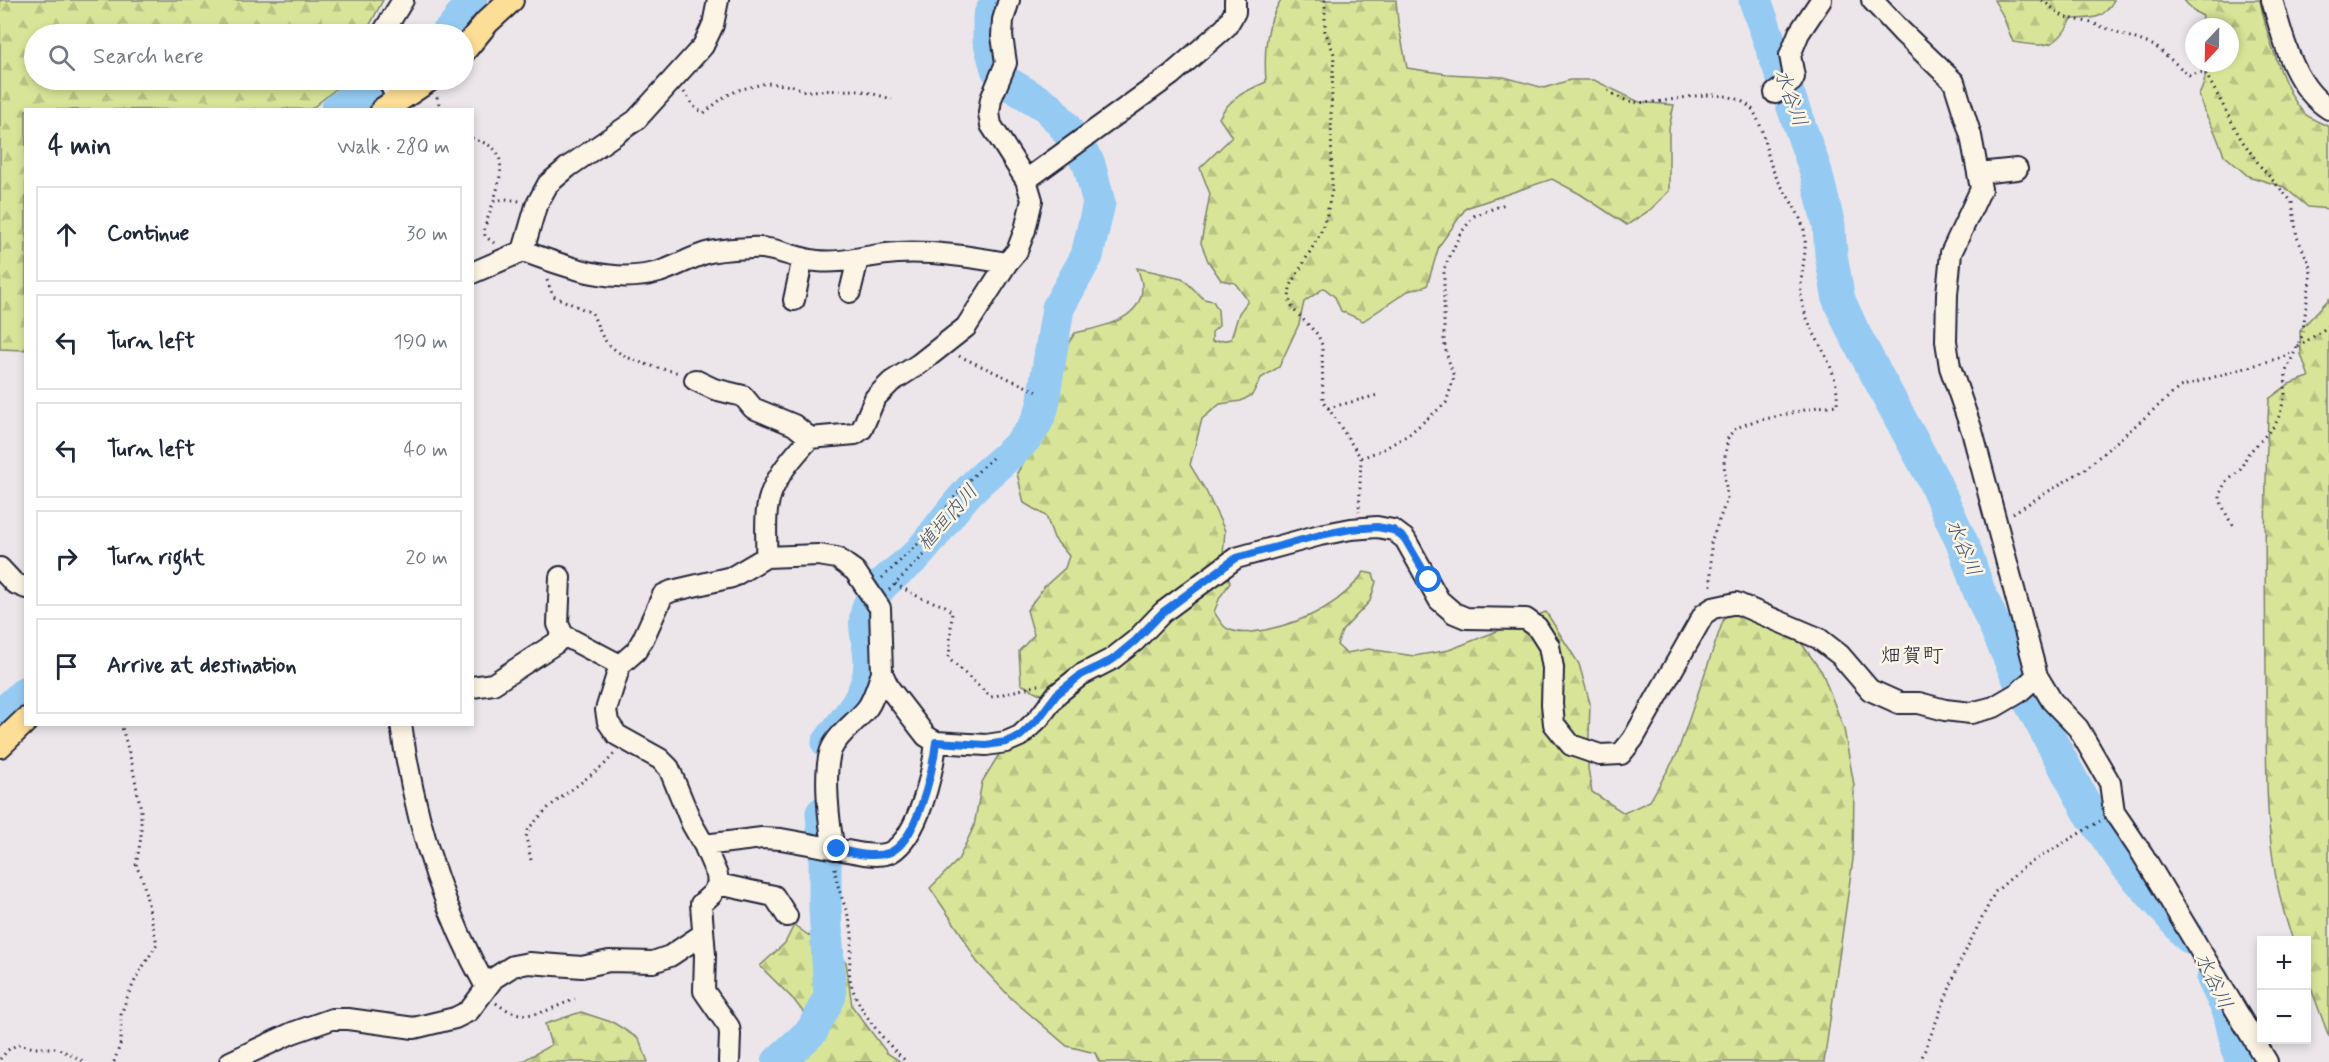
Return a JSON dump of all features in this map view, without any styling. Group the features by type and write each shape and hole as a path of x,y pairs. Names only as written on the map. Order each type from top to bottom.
{"main road":[{"path":"474,38 511,0"},
{"path":"390,96 404,90"},
{"path":"0,745 24,722"}],"street":[{"path":"388,24 403,0"},
{"path":"514,255 542,194 556,177 636,120 703,46 713,25 717,0"},
{"path":"695,380 714,389 743,396 753,408 794,425 810,438 855,434 862,429 875,398 891,382 941,348 966,327 1017,251 1030,214 1032,200 1026,180 994,131 989,113 991,99 1006,63 1002,36 1003,20 1009,0"},
{"path":"1026,180 1171,75 1226,27 1235,12 1235,0"},
{"path":"1775,93 1794,77 1790,55 1792,49 1821,0"},
{"path":"1872,0 1954,82 1971,136 1981,189 1951,253 1946,341 1950,367 1972,431 1996,524 2019,599 2037,676 2052,701 2078,728 2110,783 2114,812 2149,865 2267,1062"},
{"path":"2272,0 2296,70 2308,89 2329,109"},
{"path":"1979,173 2018,169"},
{"path":"474,272 514,255 549,260 598,275 659,272 707,253 754,247 818,261 858,259 897,252 1007,263"},
{"path":"794,300 803,258"},
{"path":"850,292 858,259"},
{"path":"766,557 767,511 770,494 776,481 810,438"},
{"path":"729,1062 729,1027 704,991 701,904 712,894 718,884 717,875 692,824 669,768 660,759 617,735 608,723 606,710 620,665 636,651 663,595 732,577 766,557 818,555 837,558 855,571 880,608 882,673 889,688 926,736 936,742 986,745 1006,742 1020,736 1065,688 1081,675 1112,660 1135,641 1163,612 1236,558 1320,535 1359,528 1377,527 1393,530 1405,539 1439,600 1454,613 1466,618 1526,620 1537,627 1549,646 1551,657 1554,724 1571,745 1600,755 1621,754 1633,739 1704,614 1713,608 1736,603 1818,638 1840,655 1870,690 1899,704 1919,703 1945,710 1971,713 1994,707 2018,693 2037,676"},
{"path":"0,567 14,583 24,587"},
{"path":"560,577 558,624 563,635 620,665"},
{"path":"474,687 493,684 556,643 563,635"},
{"path":"834,849 830,828 828,775 831,751 835,743 868,707 882,673"},
{"path":"401,726 413,799 423,836 456,926 484,990"},
{"path":"704,845 771,838 876,855 886,854 900,845 914,821 928,789 936,742"},
{"path":"718,884 774,896 787,916"},
{"path":"230,1062 311,1025 332,1019 414,1028 432,1024 469,1011 500,972 513,966 529,963 582,967 609,961 653,962 670,956 703,934"}],"path":[{"path":"1326,0 1325,31 1334,54 1331,109 1332,190 1320,234 1292,284 1289,299 1293,309 1318,335 1322,345 1321,391 1323,400 1361,458 1359,528"},
{"path":"2042,0 2064,17 2091,23 2155,46 2189,75 2205,72 2241,139 2261,167 2292,202 2297,237 2311,273 2302,336 2286,371 2285,394 2275,425 2248,454 2240,470 2225,483 2220,494 2224,509 2234,526"},
{"path":"673,79 696,109 704,113 724,97 738,90 767,83 793,86 805,91 859,90 892,99"},
{"path":"1608,91 1631,102 1720,95 1735,99 1752,109 1761,129 1772,167 1804,229 1805,243 1800,284 1802,302 1808,320 1831,364 1837,386 1837,405 1818,406 1752,422 1736,428 1728,437 1724,463 1727,499 1711,542 1711,586"},
{"path":"474,139 493,148 498,155 498,180 484,231 485,236 514,255"},
{"path":"494,201 505,199 536,206"},
{"path":"1361,458 1382,450 1408,435 1446,404 1454,377 1444,339 1444,269 1460,234 1474,216 1505,204"},
{"path":"549,260 547,282 553,296 592,313 604,338 610,344 641,363 688,375 695,380"},
{"path":"1996,524 2085,469 2180,387 2283,357 2329,326"},
{"path":"941,348 1038,392"},
{"path":"1329,408 1378,395"},
{"path":"868,588 899,564 919,543 965,484 992,458"},
{"path":"880,608 887,592 928,550 965,504"},
{"path":"895,584 921,598 945,606 952,612 949,659 991,697 1042,685 1065,688"},
{"path":"114,1062 121,1042 121,1015 126,1000 137,976 157,944 142,877 136,866 141,837 141,810 122,726"},
{"path":"531,860 526,837 529,828 549,807 612,758 622,738"},
{"path":"1920,1062 1960,962 1995,892 2025,866 2114,812"},
{"path":"834,849 837,884 852,928 850,982 873,1024 891,1047 907,1062"},
{"path":"484,990 510,1013 524,1015 542,1012 575,999"},
{"path":"0,1059 18,1044 34,1048 57,1047 85,1062"}],"green space":[{"path":"0,0 383,0 370,24 24,24 24,90 335,90 312,108 24,108 24,350 0,349"},
{"path":"1281,0 1396,0 1407,68 1447,74 1504,77 1544,88 1570,80 1594,80 1639,102 1674,105 1669,128 1669,191 1650,210 1627,225 1580,194 1552,179 1466,208 1439,246 1427,286 1408,291 1363,321 1341,311 1335,297 1324,288 1304,302 1299,324 1279,367 1261,378 1252,395 1241,401 1220,404 1202,419 1190,465 1206,491 1225,531 1223,554 1230,583 1220,597 1214,612 1224,626 1237,632 1279,627 1307,617 1333,603 1355,584 1364,572 1373,574 1376,582 1370,601 1342,631 1337,645 1346,653 1369,649 1414,656 1449,650 1546,612 1579,664 1590,703 1588,768 1592,792 1624,813 1650,801 1677,754 1724,618 1737,605 1779,612 1822,672 1844,729 1854,785 1853,859 1824,1062 1099,1062 1095,1053 1067,1046 1012,999 977,962 930,888 958,860 974,826 982,782 1001,751 1030,743 1059,700 1021,684 1019,651 1034,635 1027,610 1044,587 1065,568 1069,556 1054,538 1046,516 1024,503 1017,473 1035,444 1050,429 1057,412 1064,350 1075,333 1119,320 1136,307 1142,286 1137,268 1182,278 1204,299 1213,301 1218,310 1219,326 1212,332 1212,342 1231,339 1239,313 1248,301 1235,283 1221,280 1208,261 1201,243 1210,194 1200,168 1232,137 1219,118 1223,111 1239,96 1266,82 1265,61 1269,29"},
{"path":"1994,0 2114,0 2101,15 2072,19 2060,37 2054,41 2048,44 2033,45 2013,42"},
{"path":"2184,0 2260,0 2271,43 2289,91 2304,113 2329,127 2329,209 2308,207 2284,187 2248,176 2224,155 2199,95 2206,72 2239,72 2239,18 2202,18 2203,16 2193,11"},
{"path":"2329,299 2329,1037 2311,988 2311,936 2292,936 2283,908 2275,875 2268,807 2265,569 2269,399 2289,384 2309,377 2301,354 2300,330"},
{"path":"794,925 846,962 852,1006 887,1053 901,1062 793,1062 820,1034 794,1000 760,966 785,943"},
{"path":"581,1012 614,1023 639,1039 648,1062 521,1062 551,1045 545,1024"}],"waterway":[{"path":"457,24 471,0"},
{"name":"植垣内川","path":"828,743 861,696 868,678 870,665 865,622 871,600 884,583 918,554 970,490 1018,446 1029,434 1037,420 1043,405 1058,308 1087,256 1099,203 1089,164 1065,127 1048,107 1006,82 997,69 989,40 989,17 997,0"},
{"name":"水谷川","path":"1755,0 1816,172 1829,226 1831,255 1839,300 1853,331 1933,479 1964,547 1979,591 2025,693 2088,810 2126,865 2189,937"},
{"path":"340,108 366,90"},
{"path":"0,716 24,694"},
{"name":"植垣内川","path":"778,1062 812,1031 830,996 822,813"},
{"name":"水谷川","path":"2213,979 2229,1012 2241,1062"}],"district":[{"name":"畑賀町","path":"1912,656"}],"route":[{"path":"837,849 876,855 892,851 905,837 928,789 936,742 986,745 1006,742 1020,736 1039,718 1057,694 1081,675 1112,660 1135,641 1163,612 1236,558 1320,535 1377,527 1393,530 1405,539 1429,580"}]}
